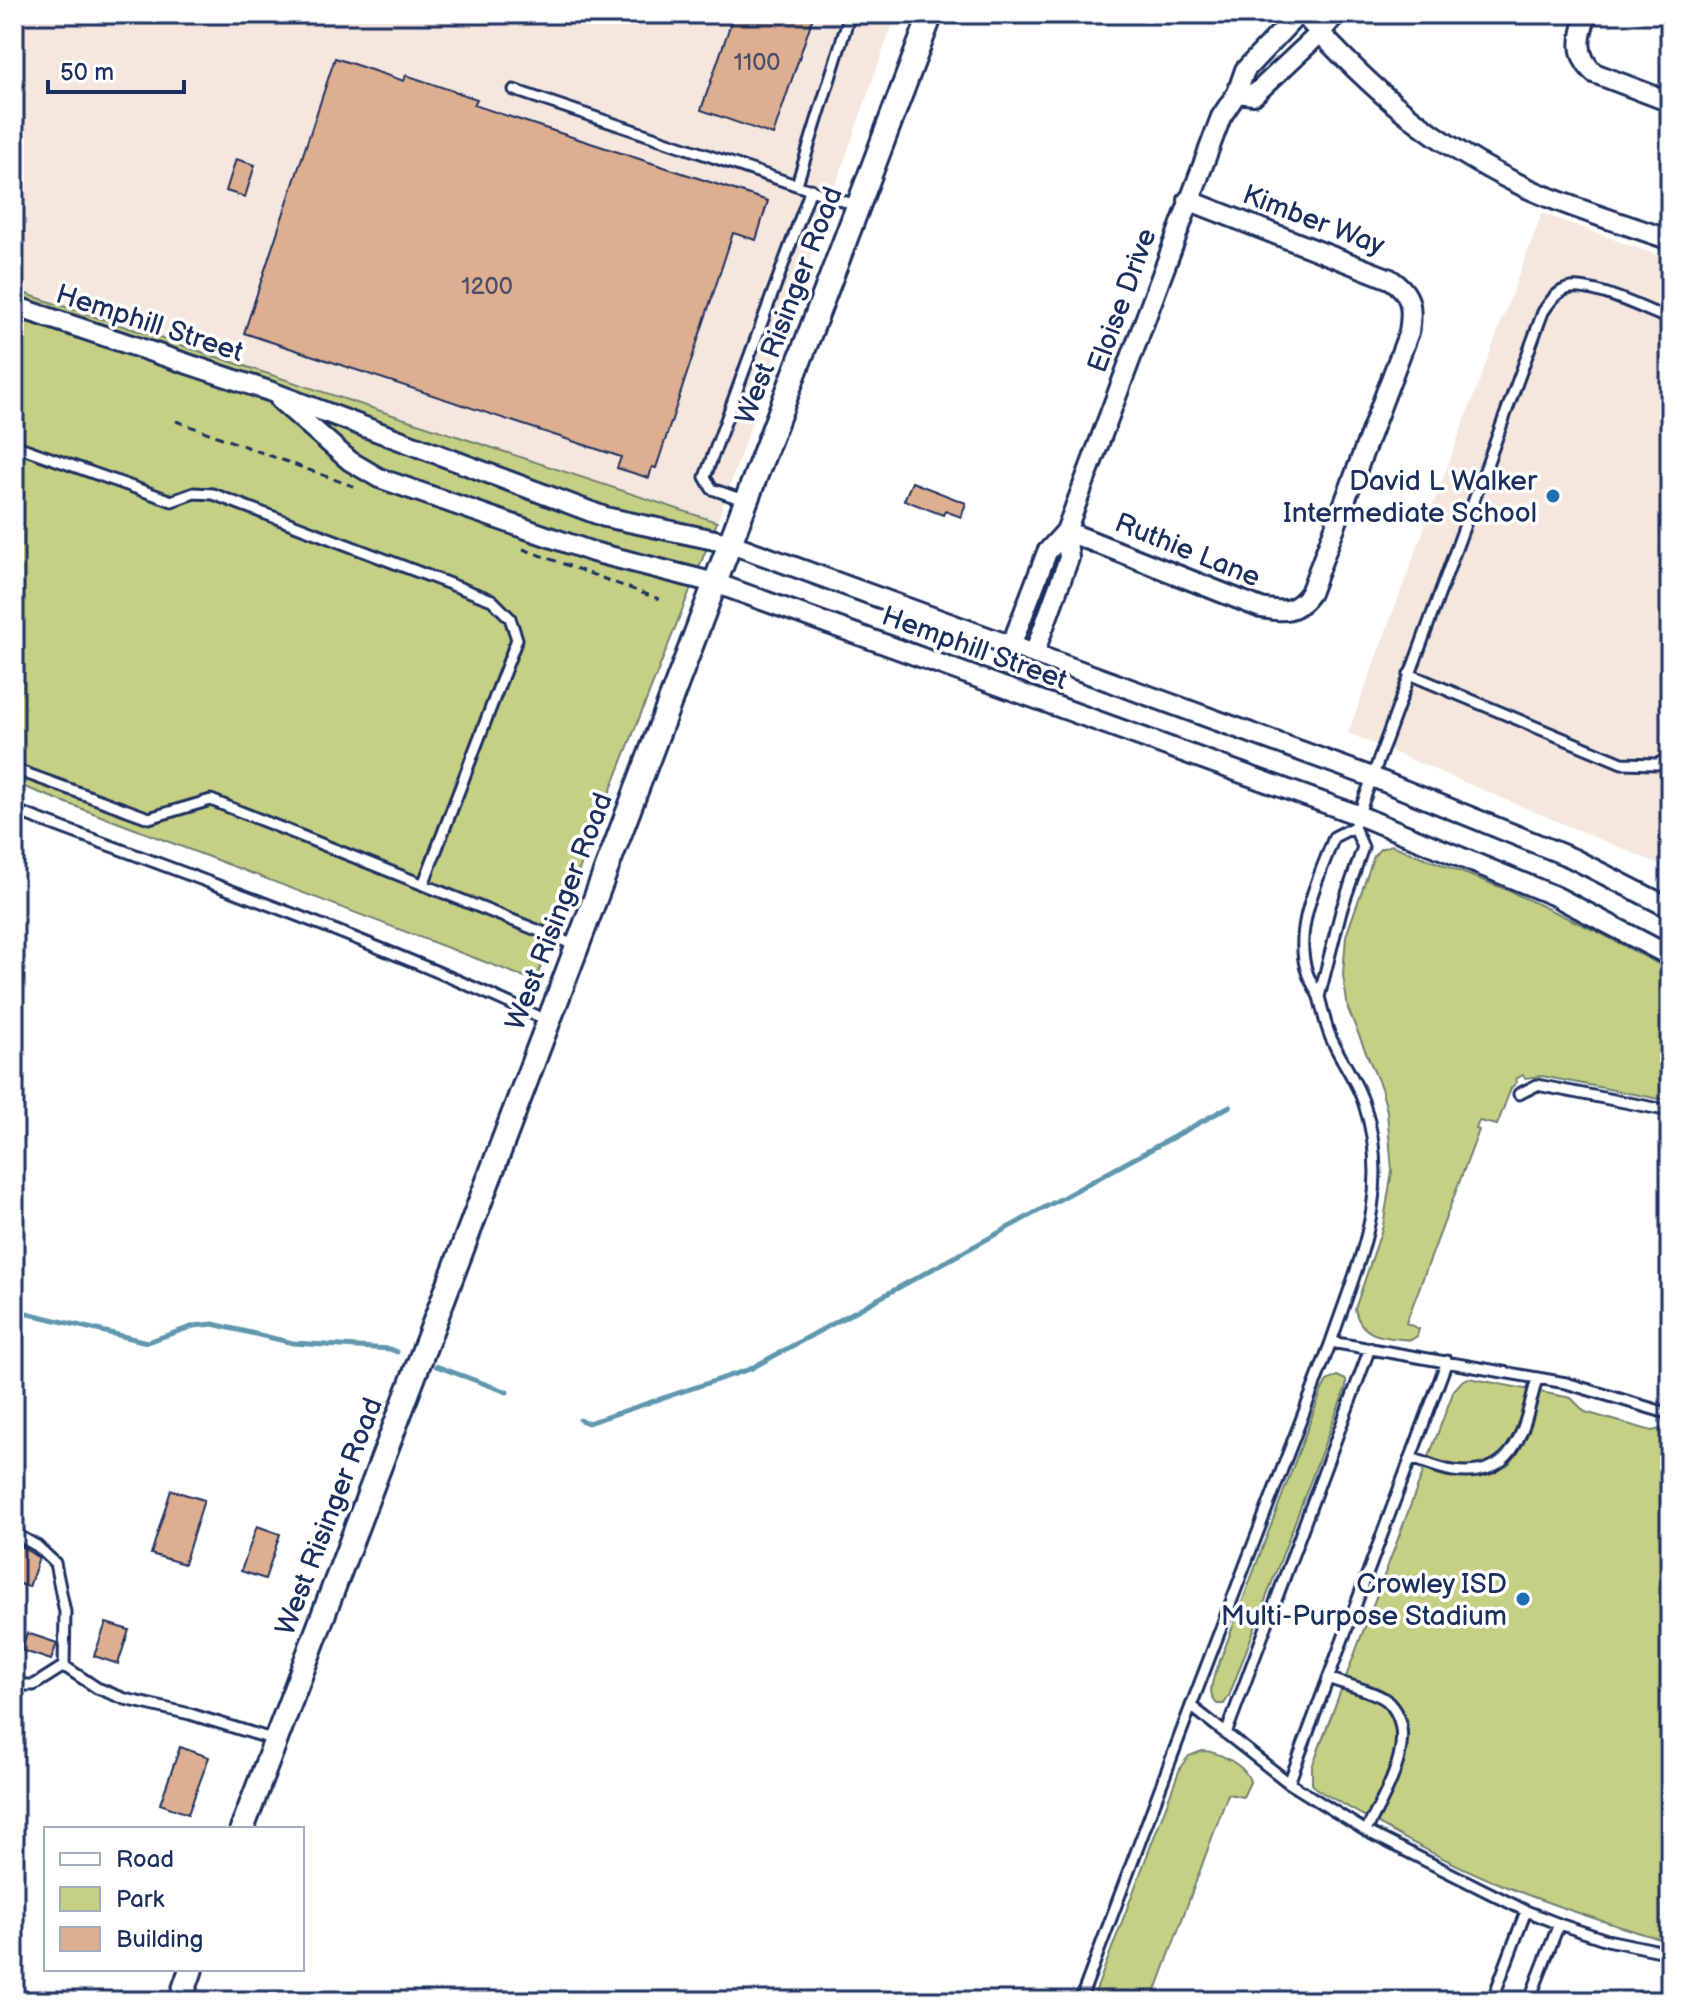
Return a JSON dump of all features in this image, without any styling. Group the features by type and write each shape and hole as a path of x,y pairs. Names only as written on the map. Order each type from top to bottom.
{"street":[{"name":"West Risinger Road","path":"243,1827 931,14"},
{"path":"1300,14 1370,84 1416,124 1471,160 1529,189 1670,240"},
{"name":"Eloise Drive","path":"1011,646 1047,552 1066,531 1221,117 1237,93 1245,70 1300,14"},
{"path":"1237,93 1254,95 1336,14"},
{"path":"1587,14 1580,41 1581,55 1586,65 1594,73 1670,102"},
{"name":"Kimber Way","path":"1188,200 1390,279 1404,288 1411,300 1409,332 1315,578 1302,604 1292,611"},
{"name":"Hemphill Street","path":"14,306 269,391 605,517 729,543 1372,777 1572,858 1670,908"},
{"name":"Hemphill Street","path":"269,391 350,461 379,478 593,552 715,583 1555,896 1670,956"},
{"name":"Eloise Drive","path":"1034,654 1069,558 1066,531"},
{"name":"Ruthie Lane","path":"1066,531 1261,608 1292,611"},
{"path":"180,2001 190,1971"}],"lane":[{"path":"797,184 850,14"},
{"path":"514,90 858,206"},
{"path":"746,501 712,489 705,477 811,189"},
{"path":"1080,2001 1331,1342 1367,1239 1376,1196 1376,1149 1364,1101 1330,1035 1319,997 1307,973 1303,936 1334,837 1356,821 1543,312 1556,294 1571,288 1597,292 1670,319"},
{"path":"14,445 172,501 194,493 213,494 492,600 510,618 517,639 423,885"},
{"path":"1409,674 1622,763 1658,764 1670,757"},
{"path":"14,769 149,818 211,800 577,946"},
{"path":"14,810 391,953 474,986 548,1021"},
{"path":"1319,997 1341,911 1363,847 1356,821"},
{"path":"1519,1094 1537,1085 1670,1111"},
{"path":"1331,1342 1566,1383 1670,1414"},
{"path":"1226,1734 1370,1348"},
{"path":"1289,1783 1447,1361"},
{"path":"1411,1458 1453,1471 1482,1471 1501,1463 1519,1441 1537,1378"},
{"path":"14,1533 37,1546 55,1563 65,1612 64,1666"},
{"path":"64,1666 97,1688 125,1699 190,1714 275,1740"},
{"path":"14,1685 34,1685 64,1666"},
{"path":"1328,1678 1384,1699 1396,1712 1402,1741 1400,1757 1366,1831"},
{"path":"1191,1706 1289,1783 1366,1831 1526,1911 1607,1940 1670,1953"},
{"path":"1492,2001 1526,1911"},
{"path":"1529,2001 1559,1924"}],"shaded area":[{"path":"14,14 896,14 717,522 14,290"},
{"name":"David L Walker Intermediate School","path":"1542,213 1670,260 1670,869 1348,733"}],"green space":[{"path":"14,290 717,522 535,981 14,783"},
{"path":"1391,845 1505,889 1670,970 1670,1101 1542,1076 1525,1078 1523,1075 1516,1079 1497,1125 1479,1121 1476,1129 1479,1130 1406,1323 1419,1329 1417,1336 1411,1340 1376,1335 1363,1326 1355,1309 1383,1226 1392,1171 1387,1111 1381,1088 1348,1009 1343,975 1346,936 1374,856 1380,849"},
{"path":"1337,1376 1346,1380 1346,1387 1229,1696 1224,1704 1217,1704 1211,1693 1215,1674 1322,1390 1327,1381"},
{"name":"Crowley ISD Multi-Purpose Stadium","path":"1469,1378 1571,1398 1585,1412 1652,1431 1670,1427 1670,1942 1564,1908 1478,1875 1386,1828 1312,1784 1312,1767 1454,1390"},
{"path":"1202,1751 1231,1760 1243,1770 1250,1782 1243,1797 1228,1794 1154,1996 1165,2001 1092,2001 1181,1766 1189,1756"}],"building":[{"path":"734,14 814,14 773,135 701,110"},
{"path":"335,58 404,81 406,75 477,99 474,105 768,201 756,240 733,233 656,468 652,467 649,478 617,468 621,457 244,333"},
{"path":"236,159 255,165 245,197 226,191"},
{"path":"912,482 966,503 961,517 945,511 943,515 904,500"},
{"path":"171,1490 204,1500 184,1564 151,1554"},
{"path":"257,1526 280,1534 265,1579 241,1571"},
{"path":"14,1542 39,1558 29,1587 14,1585"},
{"path":"106,1623 129,1630 118,1664 94,1656"},
{"path":"27,1633 57,1643 51,1660 21,1650"},
{"path":"180,1747 209,1757 188,1814 160,1804"}],"waterway":[{"path":"580,1420 588,1423 750,1369 1230,1106"},
{"path":"14,1310 147,1342 194,1326 213,1324 293,1343 397,1352"},
{"path":"436,1366 507,1392"}],"place":[{"name":"David L Walker Intermediate School","path":"1553,496"},
{"name":"Crowley ISD Multi-Purpose Stadium","path":"1523,1599"}]}
